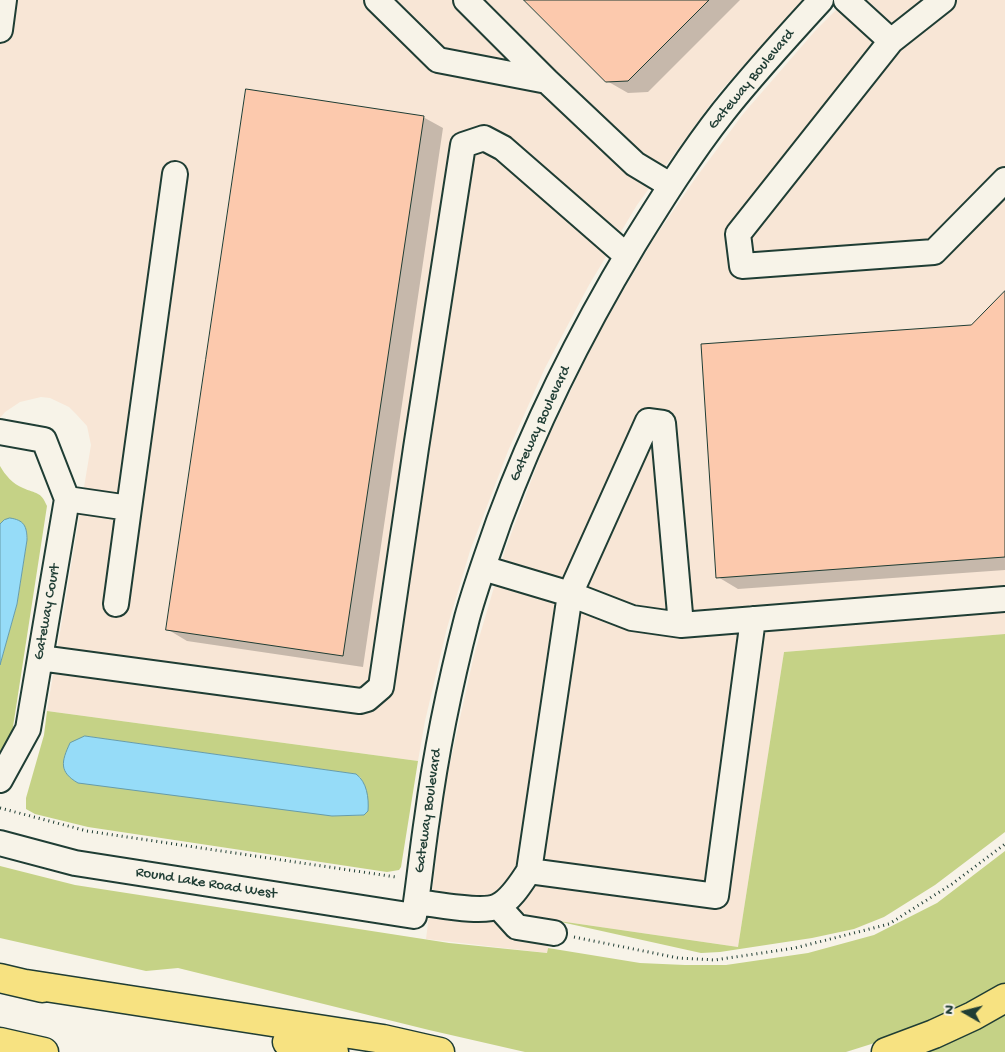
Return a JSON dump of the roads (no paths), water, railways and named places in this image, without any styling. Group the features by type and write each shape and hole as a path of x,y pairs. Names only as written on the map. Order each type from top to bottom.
{"highway":[{"path":"13,981 334,1052"},
{"path":"13,981 383,1040 440,1052"},
{"path":"886,1052 934,1034 974,1016 1005,998"},
{"path":"0,1042 44,1052"}],"street":[{"path":"0,30 4,0"},
{"path":"377,0 438,60 547,81"},
{"path":"466,0 547,81 635,164 670,185"},
{"name":"Gateway Boulevard","path":"416,900 440,742 468,616 519,467 600,301 670,185 722,113 777,47 821,0"},
{"path":"846,0 892,41"},
{"path":"943,0 892,41 738,234 742,266 934,252 1005,180"},
{"path":"40,658 360,701 367,699 381,687 463,145 484,138 502,148 627,256"},
{"path":"116,604 175,174"},
{"path":"554,933 517,927 498,906 508,898 529,871 570,594 648,421 663,423 681,625"},
{"path":"0,432 44,440 67,499 130,508"},
{"name":"Gateway Court","path":"0,780 28,729 67,499"},
{"path":"483,568 570,594 632,618 681,625 1005,599"},
{"path":"529,871 716,896 754,619"},
{"name":"Round Lake Road West","path":"0,843 75,863 416,900 484,910 498,906"}],"water":[{"path":"10,518 19,520 24,524 27,540 17,604 0,665 0,524"},
{"path":"85,736 356,774 363,781 368,801 368,811 364,815 332,816 78,783 67,775 64,761 70,743"}]}
